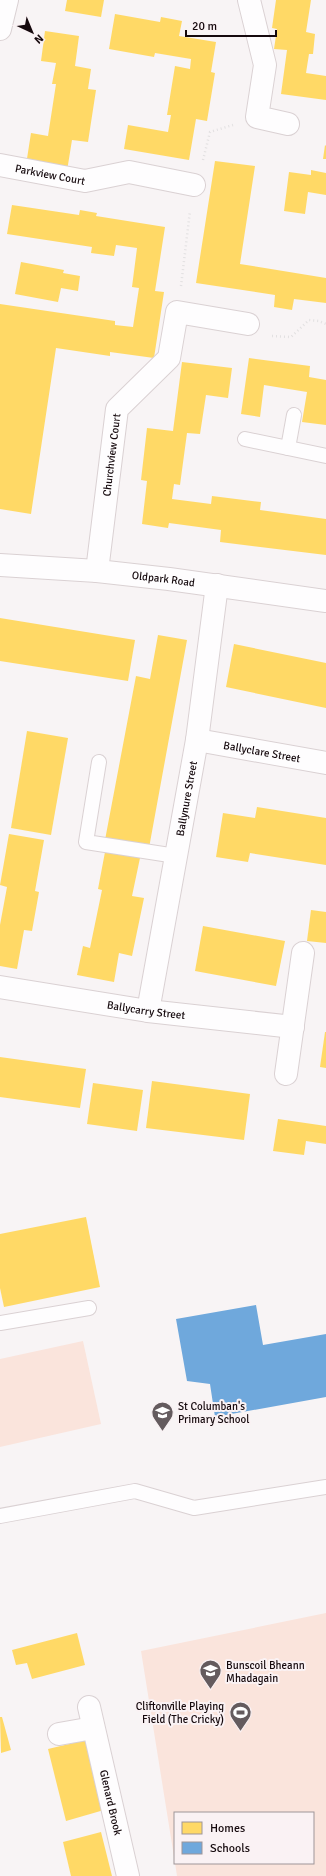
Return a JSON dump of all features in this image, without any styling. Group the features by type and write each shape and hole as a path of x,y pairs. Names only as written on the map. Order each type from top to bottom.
{"street":[{"path":"0,25 7,0"},
{"path":"249,0 265,65 257,117 288,124"},
{"name":"Parkview Court","path":"0,165 85,181 129,172 194,185"},
{"path":"177,312 248,324"},
{"name":"Churchview Court","path":"97,571 117,409 169,358 177,312"},
{"name":"Oldpark Road","path":"0,565 97,571 217,585 326,601"},
{"name":"Ballynure Street","path":"148,1011 197,740 217,585"},
{"name":"Ballyclare Street","path":"197,740 326,764"},
{"path":"286,1074 303,953"},
{"name":"Ballycarry Street","path":"0,987 148,1011 293,1027"},
{"name":"Glenard Brook","path":"89,1707 128,1876"},
{"path":"59,1734 93,1728"}],"lane":[{"path":"288,448 294,415"},
{"path":"245,439 326,456"},
{"path":"99,762 86,842 176,856"},
{"path":"0,1323 89,1308"},
{"path":"0,1516 135,1491 194,1508 326,1487"}],"path":[{"path":"177,312 194,185 204,157 210,132 257,117"},
{"path":"248,324 272,336 292,337 309,320 319,321 326,324"}],"shaded area":[{"path":"83,1341 101,1424 0,1447 0,1359"},
{"name":"Cliftonville Playing Field (The Cricky)","path":"326,1613 326,1876 177,1876 175,1864 314,1864 314,1812 174,1812 174,1857 141,1651"}],"building: Homes":[{"path":"67,0 104,0 101,17 65,11"},
{"path":"276,0 311,0 306,32 315,34 313,54 309,54 306,73 326,76 326,100 281,94 287,50 274,49 277,29 272,28"},
{"path":"115,14 160,22 161,17 182,21 179,36 216,42 211,72 215,73 207,121 196,119 189,160 124,149 128,125 168,132 171,115 167,115 175,66 190,69 191,59 155,53 154,57 109,49"},
{"path":"45,31 79,36 75,66 91,69 88,89 96,90 88,142 72,140 67,171 26,165 31,133 48,136 56,84 52,84 56,63 41,61"},
{"path":"325,145 326,159 323,159"},
{"path":"215,161 255,166 240,264 326,278 326,303 294,299 292,310 274,307 275,295 196,283"},
{"path":"311,170 326,173 326,195 308,192 305,214 284,211 289,172 311,175"},
{"path":"12,205 79,215 80,210 97,213 96,216 165,227 155,291 164,292 154,358 110,352 110,356 56,348 31,514 0,509 0,304 115,321 115,325 133,327 139,288 132,287 137,248 116,245 114,256 91,253 92,247 7,234"},
{"path":"21,262 64,270 63,273 80,276 78,291 61,288 58,302 15,294"},
{"path":"249,358 310,366 309,377 326,380 326,425 302,422 307,392 264,385 260,417 241,414"},
{"path":"182,362 232,368 228,398 206,395 200,434 187,433 180,485 174,484 172,499 211,504 212,496 261,502 260,510 326,519 326,555 220,542 221,530 169,523 168,528 142,524 147,481 141,480 147,428 173,431"},
{"path":"0,618 135,640 128,681 0,661"},
{"path":"158,635 187,640 149,848 105,840 136,676 150,679"},
{"path":"234,644 326,663 326,708 226,687"},
{"path":"27,731 68,738 51,835 11,828"},
{"path":"257,807 326,818 326,865 250,853 248,862 216,857 223,813 255,818"},
{"path":"9,834 44,840 35,891 39,892 32,931 24,930 17,969 0,966 0,925 7,887 0,885"},
{"path":"105,852 140,858 132,896 144,898 132,956 119,953 114,982 77,975 83,946 90,948 102,890 98,889"},
{"path":"311,910 326,912 326,943 307,941"},
{"path":"203,926 285,941 276,986 195,971"},
{"path":"326,1032 326,1068 320,1067"},
{"path":"0,1057 86,1069 80,1108 0,1097"},
{"path":"152,1081 250,1094 244,1140 146,1128"},
{"path":"93,1083 143,1090 137,1131 87,1124"},
{"path":"278,1119 326,1126 326,1144 306,1141 304,1155 273,1151"},
{"path":"86,1217 100,1287 4,1307 0,1288 0,1234"},
{"path":"77,1633 85,1665 32,1679 27,1663 16,1665 12,1650"},
{"path":"0,1717 2,1717 11,1750 1,1753"},
{"path":"86,1740 104,1810 66,1821 48,1749"},
{"path":"101,1832 112,1876 71,1876 63,1842"}],"building: Schools":[{"path":"256,1305 263,1345 326,1334 326,1397 215,1417 210,1384 187,1381 176,1319"}],"place":[{"name":"St Columban's Primary School","path":"163,1432"},
{"name":"Bunscoil Bheann Mhadagain","path":"211,1690"},
{"name":"Cliftonville Playing Field (The Cricky)","path":"240,1732"}]}
